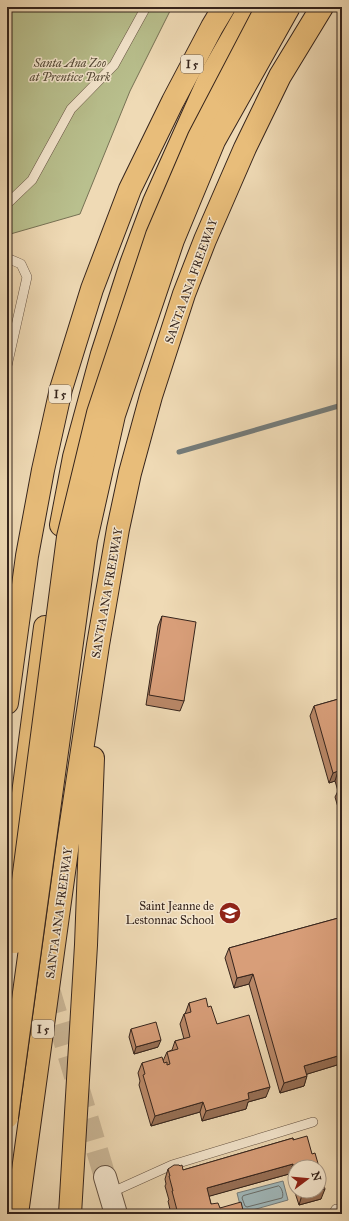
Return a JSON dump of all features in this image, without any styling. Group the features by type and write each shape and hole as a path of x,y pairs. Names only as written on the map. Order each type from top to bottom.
{"highway":[{"name":"I 5","path":"7,703 27,556 43,470 61,390 92,289 130,189 214,17 224,7"},
{"path":"7,915 53,572 74,457 102,354 131,264 154,202 210,77 250,7"},
{"path":"7,1005 68,537 98,414 157,235 199,137 267,7"},
{"path":"7,1117 86,540 114,415 173,240 214,141 289,7"},
{"name":"SANTA ANA FREEWAY","path":"17,1214 68,843 98,645 118,529 130,473 150,396 184,294 205,240 244,148 280,76 322,7"},
{"path":"70,1214 86,945 98,645"}],"street":[{"path":"107,1185 116,1214"}],"lane":[{"path":"7,204 32,180 71,109 114,65 146,7"},
{"path":"7,258 21,264 27,277 7,366"},
{"path":"107,1185 313,1122"}],"green space":[{"name":"Santa Ana Zoo at Prentice Park","path":"7,7 172,7 130,91 80,214 7,235"}],"water":[{"path":"283,1181 288,1200 242,1213 237,1193"}],"building":[{"path":"162,616 196,622 184,701 149,695"},
{"path":"342,698 342,784 338,771 333,773 314,706"},
{"path":"342,786 342,798 339,787"},
{"path":"342,917 342,1055 304,1066 307,1076 284,1083 253,974 237,978 229,948"},
{"path":"206,998 208,1007 211,1006 217,1024 249,1015 270,1087 248,1093 249,1099 206,1111 203,1102 155,1116 143,1075 145,1074 142,1063 162,1057 164,1063 167,1062 167,1065 170,1064 167,1052 178,1049 175,1041 190,1037 184,1014 191,1012 189,1003"},
{"path":"156,1022 161,1040 136,1047 131,1029"},
{"path":"307,1136 312,1154 315,1153 317,1159 287,1159 287,1166 207,1188 211,1204 218,1203 220,1208 241,1202 244,1214 178,1214 168,1169 174,1165 182,1165 183,1170 293,1138 293,1140"}],"waterway":[{"path":"179,452 342,405"}],"tunnel":[{"path":"31,929 105,1177"}],"place":[{"name":"Saint Jeanne de Lestonnac School","path":"230,913"}]}
